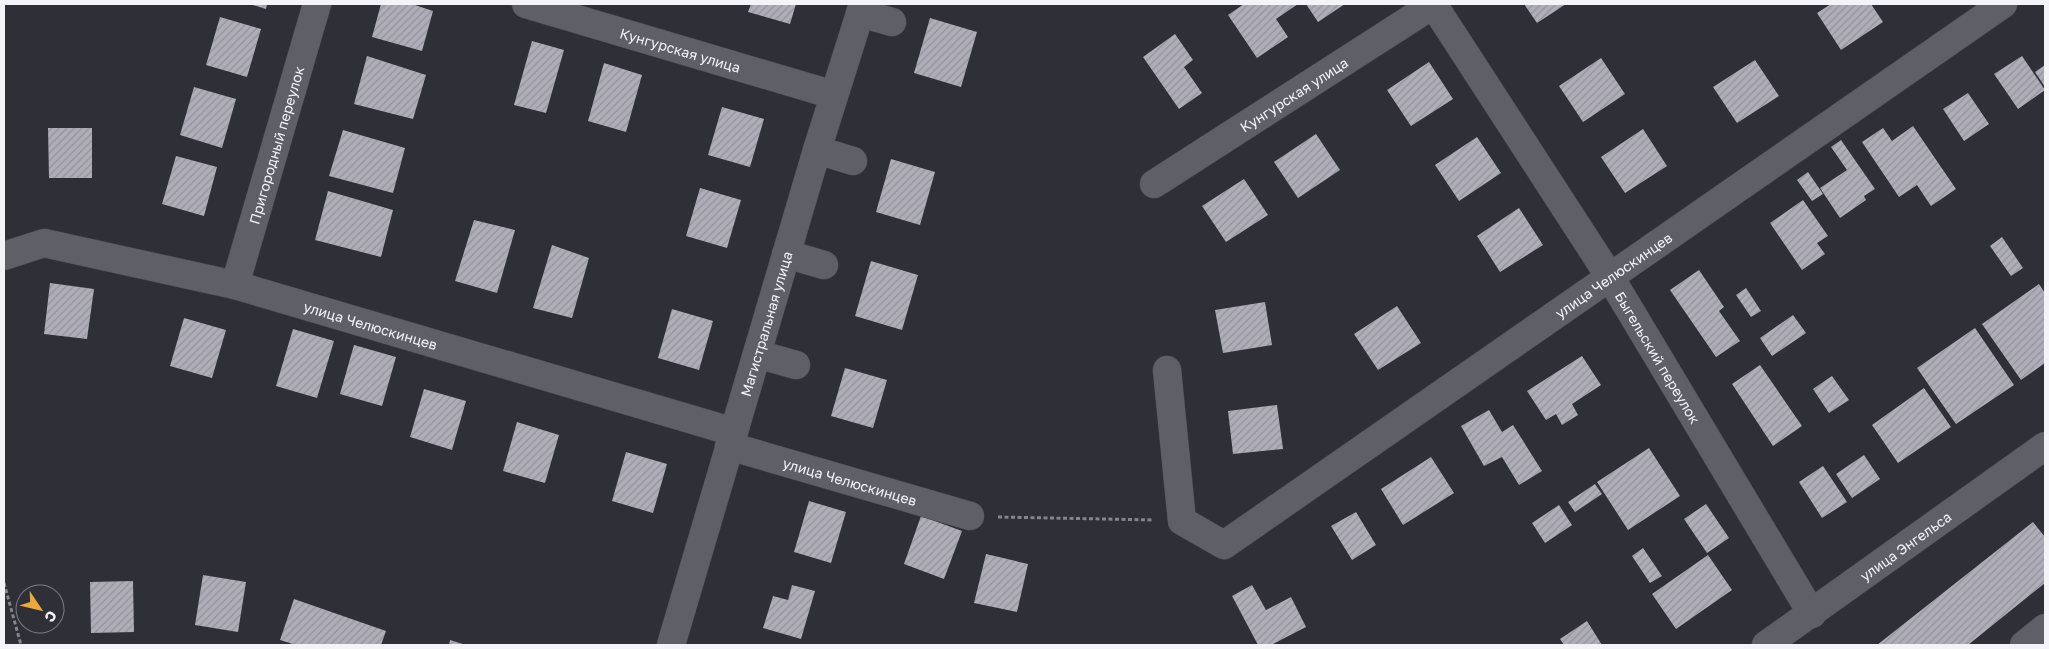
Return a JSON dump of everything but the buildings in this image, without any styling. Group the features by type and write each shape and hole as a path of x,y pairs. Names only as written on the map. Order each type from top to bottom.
{"street":[{"name":"Пригородный переулок","path":"236,285 317,4"},
{"name":"Кунгурская улица","path":"526,4 834,95"},
{"name":"Кунгурская улица","path":"1154,184 1434,4"},
{"name":"Быгельский переулок","path":"1434,4 1610,277 1812,614"},
{"name":"улица Челюскинцев","path":"1182,521 1224,545 2003,4"},
{"name":"Магистральная улица","path":"671,645 817,150 861,8"},
{"path":"861,8 892,22"},
{"path":"817,150 853,161"},
{"name":"улица Челюскинцев","path":"4,256 44,243 236,285 732,439 970,516"},
{"path":"786,254 824,265"},
{"path":"757,354 796,365"},
{"path":"1167,370 1182,521"},
{"name":"улица Энгельса","path":"1766,645 2045,446"},
{"path":"2024,645 2045,628"}],"path":[{"path":"970,516 1182,521"},
{"path":"4,583 21,645"}]}
